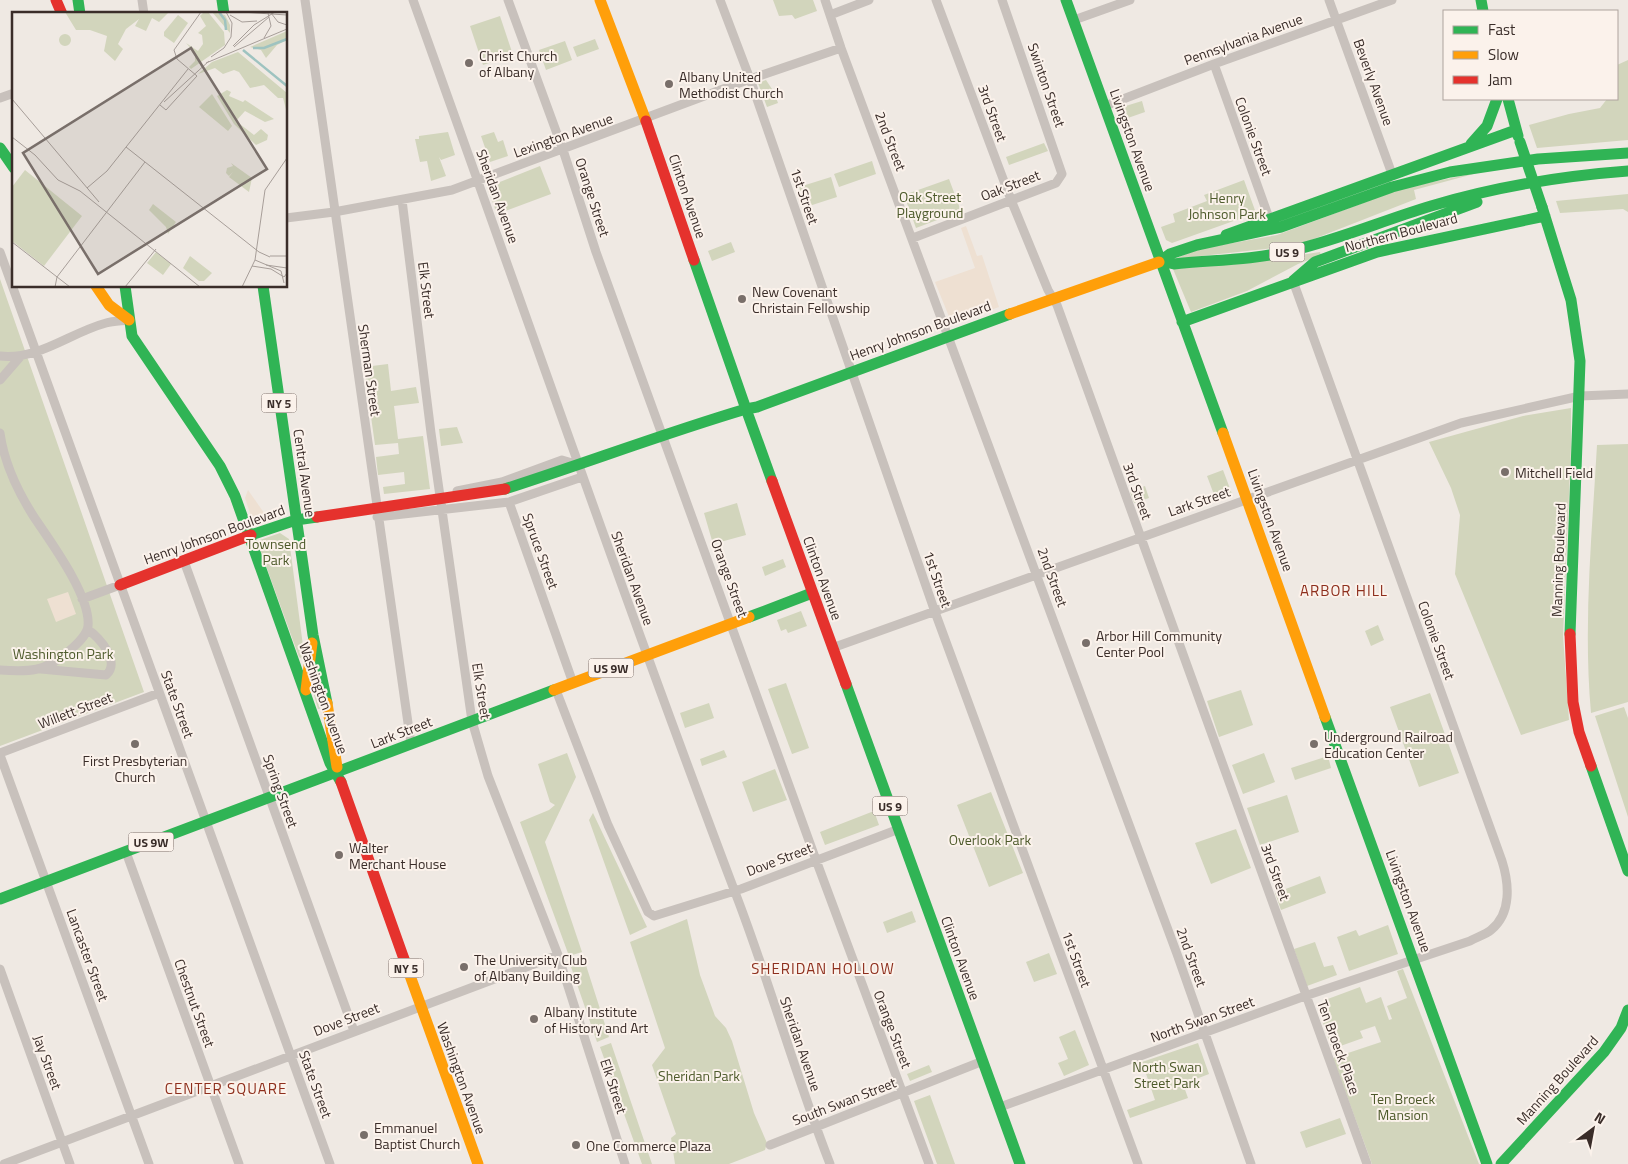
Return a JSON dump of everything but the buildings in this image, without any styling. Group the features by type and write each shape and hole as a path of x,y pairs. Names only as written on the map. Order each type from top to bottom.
{"main road":[{"path":"56,0 61,12"},
{"name":"Clinton Avenue","path":"600,0 645,119 812,593 1020,1164"},
{"name":"Livingston Avenue","path":"1066,0 1487,1164"},
{"path":"1468,146 1487,126 1497,100"},
{"path":"1508,100 1516,130 1544,212"},
{"path":"1269,218 1516,130"},
{"path":"0,148 12,165"},
{"name":"US 9","path":"1214,240 1270,230 1390,188 1456,171 1554,156 1628,153"},
{"name":"US 9","path":"1161,262 1174,264 1282,253 1316,244 1430,206 1517,185 1628,172"},
{"path":"1293,281 1315,262 1517,185"},
{"name":"Northern Boulevard","path":"1182,322 1352,260 1406,244 1544,212"},
{"name":"Manning Boulevard","path":"1544,212 1570,300 1580,361 1570,631 1573,702 1579,732 1628,870"},
{"name":"Henry Johnson Boulevard","path":"120,585 248,536 296,520 506,489 581,471 664,434 757,407 1053,298 1161,262 1170,254 1214,240 1269,218"},
{"path":"97,288 109,306 129,320"},
{"name":"Washington Avenue","path":"125,288 132,336 220,466 235,496 330,763 337,772 478,1164"},
{"name":"Central Avenue","path":"263,288 313,635 322,670 337,772"},
{"name":"Lark Street","path":"0,899 812,593"},
{"name":"Central Avenue","path":"306,692 313,635"},
{"name":"Manning Boulevard","path":"1501,1164 1604,1052 1620,1028 1628,1010"}],"street":[{"name":"Sherman Street","path":"305,0 375,503 411,744"},
{"name":"Sheridan Avenue","path":"413,0 646,655 734,891 815,1126 830,1164"},
{"name":"Orange Street","path":"508,0 563,150 596,252 664,434 816,860 929,1164"},
{"name":"1st Street","path":"720,0 750,79 935,612 1138,1164"},
{"name":"2nd Street","path":"825,0 841,48 1177,954 1251,1164"},
{"path":"830,15 869,0"},
{"name":"3rd Street","path":"936,0 1011,200 1053,298 1305,996"},
{"name":"Swinton Street","path":"1002,0 1050,135 1062,174 1059,180"},
{"path":"1074,20 1130,0"},
{"name":"Beverly Avenue","path":"1329,0 1392,174"},
{"name":"Pennsylvania Avenue","path":"1105,106 1214,64 1392,0"},
{"name":"Lexington Avenue","path":"288,218 334,212 452,190 750,79 841,48"},
{"name":"Colonie Street","path":"1214,64 1269,218"},
{"path":"0,98 12,94"},
{"name":"Oak Street","path":"913,238 1059,180"},
{"name":"Elk Street","path":"402,200 472,721 488,776 558,955 625,1164"},
{"name":"State Street","path":"0,252 12,286"},
{"name":"Colonie Street","path":"1293,281 1508,879 1507,902 1500,920 1491,930 1470,941 1414,958"},
{"name":"State Street","path":"13,288 330,1164"},
{"path":"0,356 20,357 36,353 106,323 129,320"},
{"path":"0,380 20,357"},
{"name":"Lark Street","path":"832,648 1461,423 1580,396 1628,394"},
{"path":"0,432 1,448 14,479 34,516 69,571 82,599 89,623 88,630 67,653 41,669"},
{"name":"Henry Johnson Boulevard","path":"375,503 440,494 502,482 562,460 581,471"},
{"name":"Spruce Street","path":"573,683 509,502 581,471"},
{"path":"377,517 442,508 509,502"},
{"name":"Spring Street","path":"184,561 354,1031"},
{"name":"Henry Johnson Boulevard","path":"82,599 120,585"},
{"path":"0,670 41,669 106,675 111,668 109,655 96,634 88,630"},
{"name":"Dove Street","path":"556,690 608,825 648,912 654,916 734,891 899,829"},
{"name":"Willett Street","path":"0,754 159,693"},
{"name":"Lancaster Street","path":"0,754 48,882 148,1164"},
{"name":"Chestnut Street","path":"126,852 239,1164"},
{"name":"Dove Street","path":"4,1164 558,955"},
{"name":"North Swan Street","path":"1000,1107 1414,958"},
{"name":"Jay Street","path":"0,969 70,1164"},
{"name":"Ten Broeck Place","path":"1305,996 1367,1164"},
{"name":"South Swan Street","path":"770,1145 983,1061"}],"green space":[{"path":"773,0 813,0 817,11 795,19 792,15 779,16"},
{"path":"500,16 513,55 483,65 470,26"},
{"path":"595,39 599,49 577,57 573,47"},
{"path":"565,41 572,60 546,70 539,50"},
{"path":"1628,60 1628,140 1537,148 1529,125 1600,108 1606,100 1618,100 1618,65"},
{"path":"766,80 774,92 778,103 767,107 758,83"},
{"path":"1142,101 1145,112 1122,120 1119,108"},
{"path":"448,132 455,155 441,160 439,157 446,176 431,181 427,161 420,162 415,139 419,139 419,136"},
{"path":"494,132 498,142 503,140 508,156 490,162 481,136"},
{"path":"1044,143 1048,151 1009,165 1006,157"},
{"path":"872,161 876,174 839,187 834,174"},
{"path":"540,166 551,194 497,214 487,187"},
{"path":"1481,172 1414,190 1416,199 1306,242 1283,247 1174,259 1199,249 1277,235 1403,188"},
{"path":"831,177 837,197 806,207 799,187"},
{"name":"Oak Street Playground","path":"949,179 961,211 916,228 904,195"},
{"name":"Henry Johnson Park","path":"1244,180 1256,213 1172,243 1166,240 1161,227 1175,222 1173,214 1207,201 1204,195"},
{"path":"1628,194 1628,212 1623,209 1560,213 1556,201"},
{"path":"731,242 735,252 712,261 708,251"},
{"path":"1320,252 1321,255 1298,264 1247,291 1191,312 1173,269 1261,261"},
{"name":"Washington Park","path":"0,279 144,692 0,746"},
{"path":"388,364 391,391 416,387 419,403 394,406 398,439 423,436 430,489 384,494 383,487 405,484 404,472 378,475 376,457 399,454 398,443 375,445 364,367"},
{"path":"1571,408 1563,636 1569,720 1521,735 1455,574 1460,515 1451,488 1429,442 1523,416"},
{"path":"457,427 463,443 441,446 439,429"},
{"path":"1628,444 1628,702 1591,713 1588,613 1597,445"},
{"path":"1223,470 1232,494 1216,500 1207,476"},
{"path":"1145,486 1149,498 1134,503 1130,492"},
{"path":"737,503 746,535 713,544 704,513"},
{"name":"Townsend Park","path":"280,533 289,539 305,661 299,657 257,541"},
{"path":"783,559 786,567 765,576 762,567"},
{"path":"801,611 807,626 788,633 786,629 781,631 777,620"},
{"path":"1378,625 1384,640 1371,646 1365,631"},
{"path":"314,664 317,664 323,708 318,709 312,688"},
{"path":"786,683 809,748 792,754 768,689"},
{"path":"1241,690 1253,725 1219,737 1207,701"},
{"path":"1430,693 1459,773 1419,787 1390,707"},
{"path":"709,703 714,718 685,728 680,713"},
{"path":"1624,707 1628,718 1628,817 1595,716"},
{"path":"724,750 727,757 702,766 700,759"},
{"path":"567,753 576,777 545,842 582,952 569,956 520,822 549,810 555,805 550,802 538,764"},
{"path":"1264,753 1275,782 1243,794 1232,765"},
{"path":"1328,756 1331,768 1295,780 1291,768"},
{"path":"775,769 787,800 753,812 742,782"},
{"name":"Overlook Park","path":"991,792 1023,873 989,887 957,805"},
{"path":"1287,795 1299,832 1260,845 1247,808"},
{"path":"874,811 879,825 825,845 820,832"},
{"path":"593,813 647,927 630,935 589,820"},
{"path":"1236,829 1251,868 1211,884 1195,843"},
{"path":"1320,876 1326,893 1281,910 1275,893"},
{"path":"912,911 916,922 887,933 883,922"},
{"name":"Sheridan Park","path":"687,919 700,975 715,1016 726,1028 732,1041 754,1113 767,1143 765,1150 729,1164 675,1164 671,1138 676,1134 652,1065 665,1048 630,942"},
{"path":"1388,925 1398,954 1349,971 1337,937 1356,930 1359,936"},
{"path":"1315,942 1324,967 1333,965 1337,975 1307,986 1294,949"},
{"path":"1049,953 1057,974 1034,982 1026,962"},
{"path":"584,959 609,1037 597,1042 570,964"},
{"name":"Ten Broeck Mansion","path":"1403,969 1479,1164 1372,1164 1333,1058 1381,1042 1375,1026 1360,1031 1363,1038 1332,1049 1322,1020 1331,1017 1325,1000 1360,987 1366,1003 1381,997 1389,1020 1392,1019 1387,1006 1407,998 1397,971"},
{"path":"1075,1030 1089,1065 1064,1076 1058,1063 1068,1059 1059,1037"},
{"path":"611,1043 652,1164 642,1164 600,1047"},
{"name":"North Swan Street Park","path":"1198,1043 1209,1074 1183,1084 1188,1098 1130,1118 1127,1110 1155,1100 1142,1062"},
{"path":"929,1065 932,1072 910,1081 907,1074"},
{"path":"930,1095 955,1164 937,1164 914,1101"},
{"path":"1340,1118 1346,1134 1306,1148 1300,1132"}],"shaded area":[{"path":"966,226 977,256 982,255 999,307 952,324 935,282 975,268 961,228"},
{"path":"248,490 269,520 254,525 245,498"},
{"path":"68,592 76,614 56,622 47,599"}],"traffic: fast":[{"path":"78,0 80,12"},
{"path":"222,0 224,12"},
{"path":"1066,0 1223,433"},
{"path":"1481,0 1483,10"},
{"path":"1471,144 1487,126 1497,100"},
{"path":"1508,100 1518,136"},
{"path":"1226,235 1516,130"},
{"path":"1520,142 1542,207"},
{"path":"0,148 12,165"},
{"path":"1159,262 1170,254 1197,245 1281,227 1392,187 1450,172 1538,159 1628,153"},
{"path":"1161,261 1174,264 1276,254 1326,241 1431,206 1479,193 1553,179 1628,171"},
{"path":"1293,281 1315,262 1477,202"},
{"path":"1542,207 1571,300 1580,361 1570,634"},
{"path":"1182,322 1377,252 1545,216"},
{"path":"505,489 746,409 694,260"},
{"path":"125,288 132,336 220,466 235,496 330,763 341,782"},
{"path":"263,288 313,635 327,703"},
{"path":"772,481 746,409 757,407 1010,314"},
{"path":"251,535 296,520 317,517"},
{"path":"749,617 812,593"},
{"path":"846,684 1020,1164"},
{"path":"0,899 554,690"},
{"path":"1325,717 1487,1164"},
{"path":"1591,766 1628,871"},
{"path":"1501,1164 1604,1052 1621,1028 1628,1010"}],"traffic: slow":[{"path":"600,0 646,121"},
{"path":"1010,314 1159,262"},
{"path":"97,288 109,305 129,320"},
{"path":"1223,433 1325,717"},
{"path":"554,690 749,617"},
{"path":"306,690 312,643"},
{"path":"327,703 337,767"},
{"path":"404,959 478,1164"}],"traffic: jam":[{"path":"56,0 61,12"},
{"path":"646,121 694,260"},
{"path":"772,481 846,684"},
{"path":"317,517 505,489"},
{"path":"120,585 251,535"},
{"path":"1570,634 1573,702 1579,732 1591,766"},
{"path":"341,782 404,959"}],"place":[{"name":"Christ Church of Albany","path":"469,63"},
{"name":"Albany United Methodist Church","path":"669,84"},
{"name":"New Covenant Christain Fellowship","path":"742,299"},
{"name":"Mitchell Field","path":"1505,472"},
{"name":"Arbor Hill Community Center Pool","path":"1086,643"},
{"name":"First Presbyterian Church","path":"135,744"},
{"name":"Underground Railroad Education Center","path":"1314,744"},
{"name":"Walter Merchant House","path":"339,855"},
{"name":"The University Club of Albany Building","path":"464,967"},
{"name":"Albany Institute of History and Art","path":"534,1019"},
{"name":"Emmanuel Baptist Church","path":"364,1135"},
{"name":"One Commerce Plaza","path":"576,1145"}],"district":[{"name":"ARBOR HILL","path":"1344,590"},
{"name":"SHERIDAN HOLLOW","path":"823,968"},
{"name":"CENTER SQUARE","path":"226,1088"}]}
